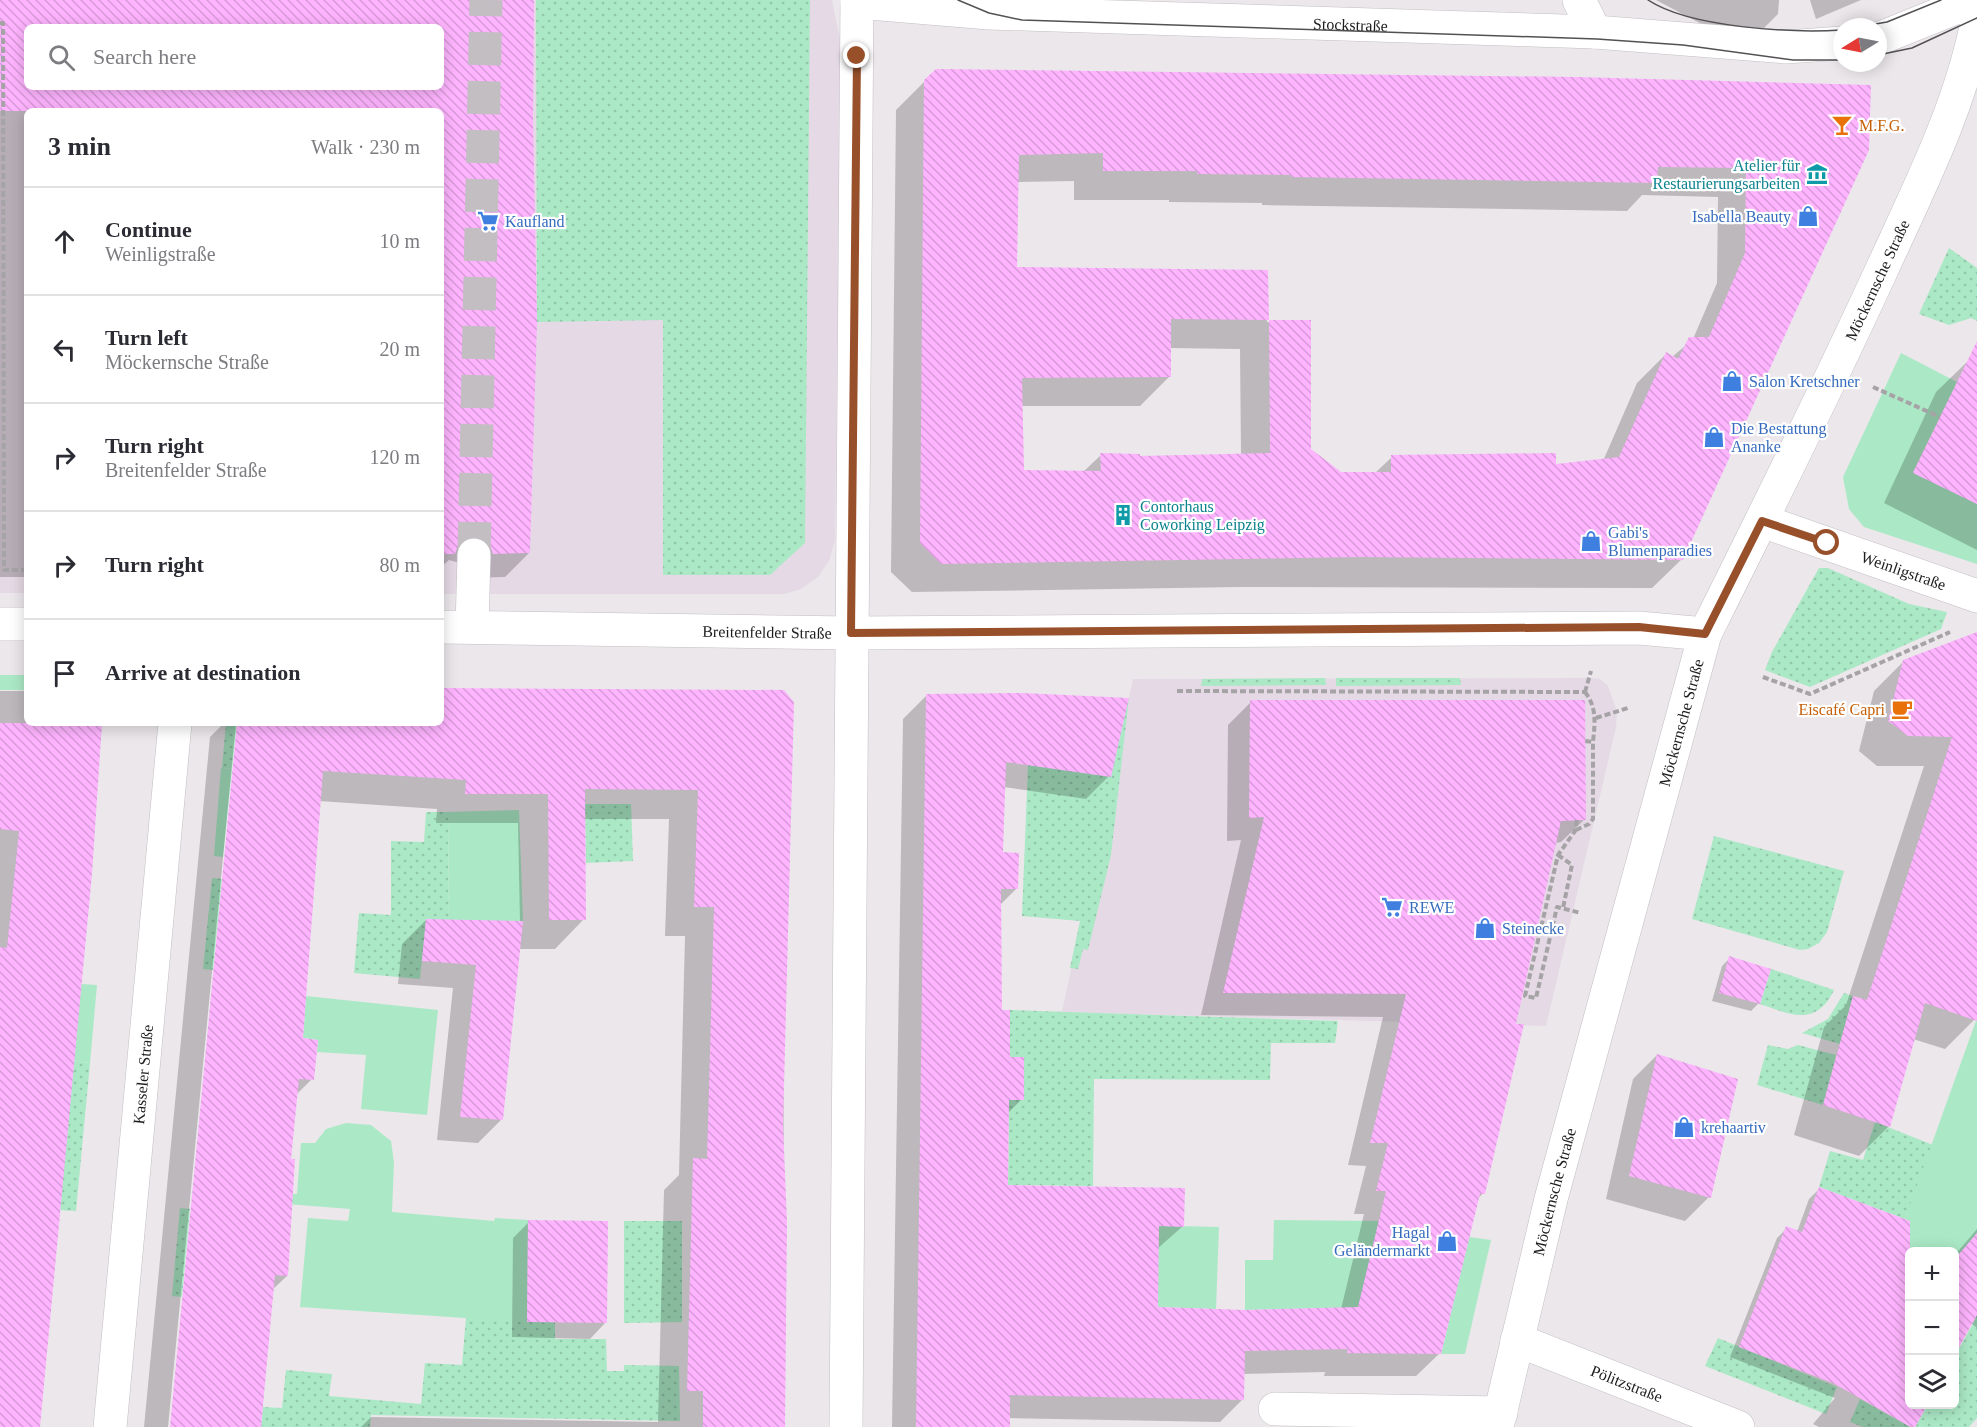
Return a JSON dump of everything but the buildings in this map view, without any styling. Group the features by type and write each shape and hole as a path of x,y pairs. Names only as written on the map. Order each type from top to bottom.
{"street":[{"path":"1579,0 1595,32"},
{"path":"1887,35 1975,0"},
{"path":"846,1427 857,1"},
{"name":"Stockstraße","path":"857,1 989,13 1595,32 1786,47 1833,44"},
{"name":"Möckernsche Straße","path":"1499,1420 1551,1199 1705,634 1762,521 1909,212 1954,101 1971,52 1977,22"},
{"name":"Weinligstraße","path":"1762,521 1977,596"},
{"path":"457,627 474,555"},
{"path":"0,624 24,624"},
{"name":"Breitenfelder Straße","path":"457,627 851,633 1639,627 1705,634"},
{"name":"Kasseler Straße","path":"110,1427 175,726"},
{"name":"Pölitzstraße","path":"1517,1340 1738,1427"},
{"path":"1275,1409 1499,1420"}],"path":[{"path":"0,23 3,23 4,570 24,570"},
{"path":"1872,387 1940,417"},
{"path":"1763,677 1810,694 1950,634 1952,625"},
{"path":"1585,693 1591,670"},
{"path":"1177,691 1585,693"},
{"path":"1581,913 1557,907 1536,998 1525,996 1557,855 1575,831 1589,824 1593,819 1593,742 1596,718 1592,702 1585,693"},
{"path":"1596,718 1628,708"},
{"path":"1586,741 1593,742"},
{"path":"1575,831 1577,820"},
{"path":"1557,855 1572,865 1563,908"}],"shaded area":[{"path":"0,0 832,0 841,45 835,540 829,561 818,577 801,589 784,594 444,594 444,108 24,108 24,593 0,593"},
{"path":"1133,679 1600,679 1608,686 1617,712 1616,727 1546,1026 1062,1012"}],"green space":[{"path":"536,0 810,0 805,543 770,575 663,575 663,320 537,322"},
{"path":"1949,248 1977,268 1977,321 1971,318 1949,325 1919,314"},
{"path":"1901,353 1957,382 1913,472 1977,504 1977,564 1864,527 1849,509 1843,477"},
{"path":"1819,568 1828,568 1909,604 1947,612 1941,629 1810,687 1765,670 1772,652"},
{"path":"0,675 24,675 24,690 0,690"},
{"path":"1325,678 1326,685 1201,686 1202,679"},
{"path":"1336,678 1460,678 1461,685 1336,686"},
{"path":"1129,698 1111,855 1088,950 1083,949 1078,969 1070,968 1080,921 1022,916 1028,765"},
{"path":"226,726 237,726 232,769 222,768"},
{"path":"221,768 232,769 223,857 214,856"},
{"path":"585,804 631,804 633,861 586,863"},
{"path":"519,810 523,921 449,921 448,812"},
{"path":"426,812 448,812 449,921 426,919 420,979 354,973 359,913 391,915 391,841 424,842"},
{"path":"1714,836 1844,871 1827,932 1819,943 1808,949 1800,950 1692,919"},
{"path":"212,878 222,879 213,970 203,969"},
{"path":"1771,969 1834,990 1827,1002 1811,1014 1793,1014 1760,1004"},
{"path":"81,984 97,985 90,1063 73,1061"},
{"path":"1844,993 1853,996 1840,1044 1802,1033 1828,1019"},
{"path":"306,996 438,1010 427,1115 361,1109 366,1055 317,1052 318,1040 303,1038"},
{"path":"1010,1010 1338,1021 1335,1043 1271,1043 1270,1080 1094,1079 1093,1186 1008,1185 1009,1100 1024,1099 1024,1058 1010,1057"},
{"path":"1977,1018 1977,1233 1960,1253 1959,1258 1959,1247 1905,1247 1905,1255 1889,1263"},
{"path":"1768,1045 1788,1049 1798,1045 1836,1055 1823,1105 1757,1085"},
{"path":"73,1061 90,1063 76,1211 59,1210"},
{"path":"1875,1122 1933,1145 1905,1219 1819,1187 1830,1151 1863,1160"},
{"path":"346,1123 371,1125 391,1141 394,1163 392,1212 494,1221 495,1218 528,1220 527,1322 300,1307 308,1218 348,1221 350,1209 287,1204 288,1194 297,1194 301,1143 315,1143 326,1129"},
{"path":"180,1208 190,1209 182,1297 172,1296"},
{"path":"1274,1220 1379,1221 1357,1313 1330,1308 1245,1310 1245,1260 1273,1260"},
{"path":"624,1221 682,1221 682,1322 624,1323"},
{"path":"1094,1224 1219,1227 1216,1309 1158,1307"},
{"path":"1469,1237 1491,1240 1465,1354 1441,1354"},
{"path":"1977,1294 1977,1418 1969,1427 1915,1427 1926,1409 1959,1409 1959,1349 1976,1318 1959,1307 1959,1303"},
{"path":"466,1317 555,1322 555,1339 606,1339 607,1371 624,1371 624,1365 679,1366 680,1421 371,1415 370,1427 261,1427 263,1407 282,1408 286,1370 332,1374 329,1396 421,1404 425,1363 462,1365"},
{"path":"1718,1338 1837,1387 1826,1414 1705,1366"},
{"path":"1860,1399 1910,1427 1863,1427 1850,1422"}],"tunnel":[{"path":"474,555 486,0"}],"tram line":[{"path":"958,0 989,13 1022,20 1597,39 1683,45 1793,60 1833,60"},
{"path":"1648,0 1689,17 1715,23 1796,31 1833,30"},
{"path":"1887,22 1941,0"},
{"path":"1887,53 1912,48 1977,18"}],"place":[{"name":"M.F.G.","path":"1842,125"},
{"name":"Atelier für Restaurierungsarbeiten","path":"1817,174"},
{"name":"Isabella Beauty","path":"1808,216"},
{"name":"Kaufland","path":"488,221"},
{"name":"Salon Kretschner","path":"1732,381"},
{"name":"Die Bestattung Ananke","path":"1714,437"},
{"name":"Contorhaus Coworking Leipzig","path":"1123,515"},
{"name":"Gabi's Blumenparadies","path":"1591,541"},
{"name":"Eiscafé Capri","path":"1902,709"},
{"name":"REWE","path":"1392,907"},
{"name":"Steinecke","path":"1485,928"},
{"name":"krehaartiv","path":"1684,1127"},
{"name":"Hagal Geländermarkt","path":"1447,1241"}],"route":[{"path":"857,56 854,556 851,633 1639,627 1705,634 1762,521 1827,543"}]}
